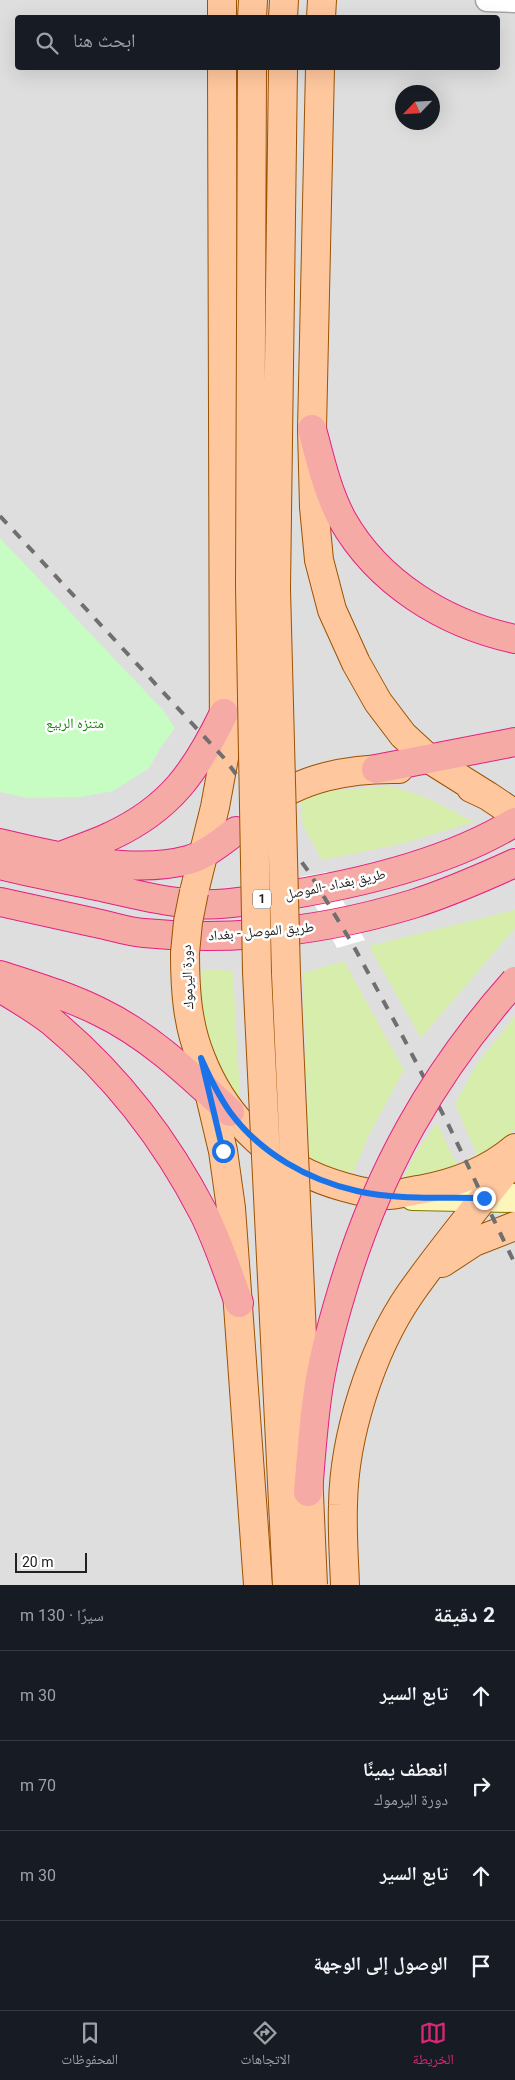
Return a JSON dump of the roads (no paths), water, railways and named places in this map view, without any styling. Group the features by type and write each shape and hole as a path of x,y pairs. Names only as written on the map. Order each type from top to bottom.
{"highway":[{"path":"312,429 326,481 341,518 368,556 393,582 423,602 460,622 494,635 515,639"},
{"path":"57,857 109,837 159,808 185,781 199,760 224,713"},
{"path":"376,769 515,742"},
{"name":"طريق بغداد -الموصل","path":"0,865 151,898 198,904 247,901 329,888 404,869 454,851 505,809"},
{"path":"0,843 57,857 129,865 162,866 190,860 203,854 236,831"},
{"name":"طريق الموصل - بغداد","path":"0,902 142,933 209,936 251,934 303,929 414,904 515,863"},
{"path":"0,975 79,1002 124,1025 165,1054 230,1112"},
{"path":"308,1492 318,1390 330,1330 349,1266 369,1211 423,1102 460,1047 515,981"},
{"path":"0,988 50,1020 87,1054 121,1090 153,1129 205,1216 239,1302"}],"main road":[{"path":"222,0 222,15"},
{"path":"252,0 252,15"},
{"path":"283,15 284,0"},
{"path":"322,0 322,15"},
{"path":"194,892 220,783 224,758 222,70"},
{"path":"252,70 250,587 257,972 287,1585"},
{"path":"283,70 276,589 286,974 313,1585"},
{"path":"320,70 312,429 314,507 319,560 332,610 356,663 378,702 403,734 429,759 505,809"},
{"name":"دورة اليرموك","path":"505,809 461,783 435,775 406,770 376,769 338,774 292,790 267,805 236,831 211,861 194,892 188,922 185,982 189,1017 201,1058 214,1086 230,1112 251,1135 275,1155 301,1171 329,1183 359,1192 390,1195 438,1186 467,1176 489,1166 515,1148"},
{"path":"201,1058 228,1179 239,1302 258,1585"},
{"path":"346,1585 343,1504 347,1462 355,1419 380,1349 409,1295 515,1159"},
{"path":"390,1195 515,1198"},
{"path":"409,1295 428,1275 450,1257 474,1242 515,1226"}],"street":[{"path":"487,0 515,1"}],"railway":[{"path":"0,516 224,758 309,872 353,945 403,1037 448,1124 515,1264"}],"park label":[{"name":"متنزه الربيع","path":"75,723"}]}
